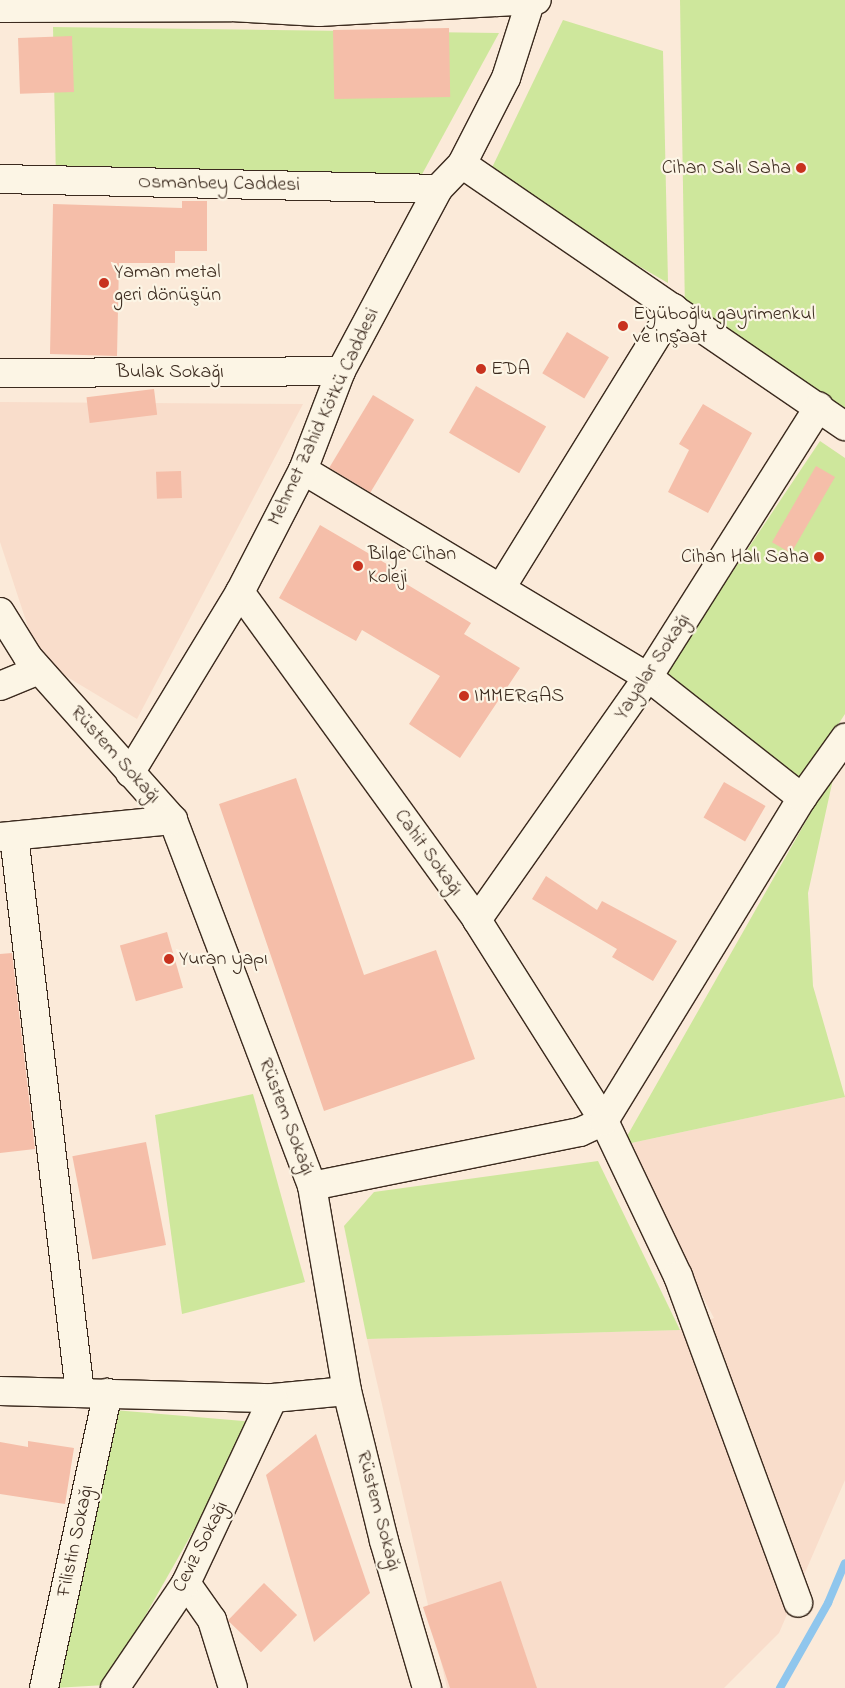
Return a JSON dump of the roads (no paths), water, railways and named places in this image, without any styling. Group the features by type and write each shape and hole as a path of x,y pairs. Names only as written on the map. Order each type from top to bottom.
{"street":[{"path":"0,8 231,3 319,12 532,1"},
{"name":"Mehmet Zahid Kötkü Caddesi","path":"130,773 240,592 303,470 341,371 438,189 462,164 506,78 532,1"},
{"path":"462,164 845,426"},
{"name":"Osmanbey Caddesi","path":"0,180 438,189"},
{"path":"501,588 674,308"},
{"name":"Bulak Sokağı","path":"0,373 341,371"},
{"name":"Yayalar Sokağı","path":"476,920 648,677 819,407"},
{"path":"303,470 648,677 802,798"},
{"name":"Cahit Sokağı","path":"240,592 476,920 604,1121 678,1276 798,1603"},
{"name":"Rüstem Sokağı","path":"0,612 39,670 173,820 312,1186 348,1391 384,1541 427,1688"},
{"path":"0,686 39,670"},
{"path":"312,1186 580,1132 604,1121 802,798 845,738"},
{"path":"80,1393 7,836 173,820"},
{"path":"0,1391 273,1398 348,1391"},
{"name":"Filistin Sokağı","path":"44,1688 108,1393"},
{"name":"Ceviz Sokağı","path":"114,1688 186,1583 273,1398"},
{"path":"186,1583 212,1620 233,1688"}],"waterway":[{"path":"780,1688 828,1603 845,1563"}],"place":[{"name":"Cihan Salı Saha","path":"801,168"},
{"name":"Yaman metal geri dönüşün","path":"104,283"},
{"name":"Eyüboğlu gayrimenkul ve inşaat","path":"623,326"},
{"name":"EDA","path":"481,369"},
{"name":"Cihan Halı Saha","path":"819,557"},
{"name":"Bilge Cihan Koleji","path":"358,566"},
{"name":"IMMERGAS","path":"464,696"},
{"name":"Yuran yapı","path":"169,959"}]}
